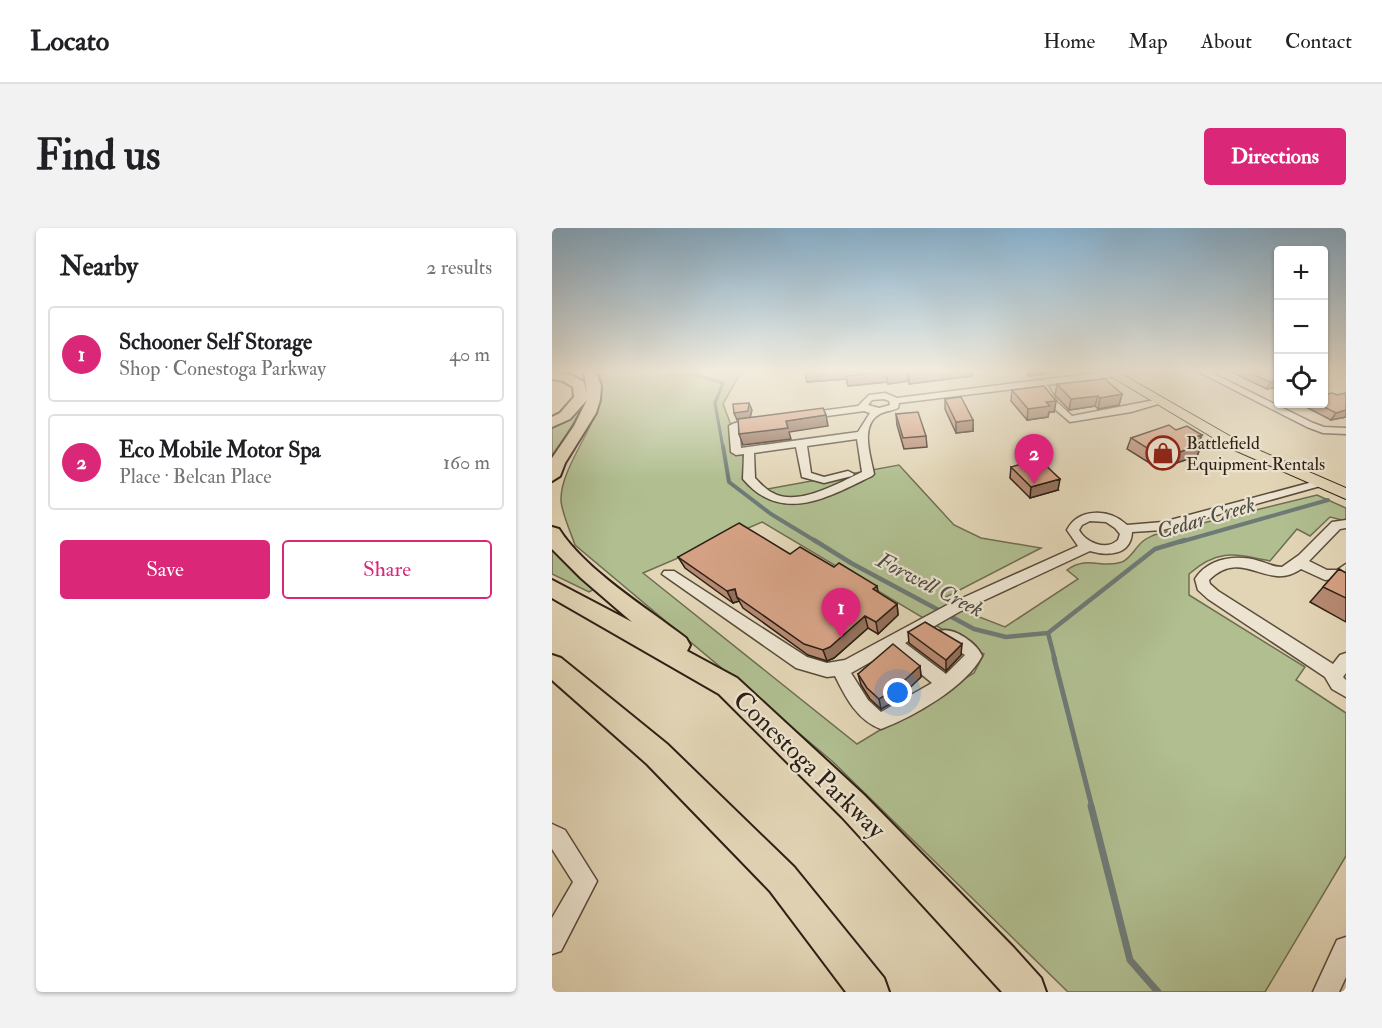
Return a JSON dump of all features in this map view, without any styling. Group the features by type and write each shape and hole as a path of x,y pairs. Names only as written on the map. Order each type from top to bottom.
{"highway":[{"path":"552,423 565,416 572,408"},
{"path":"552,476 591,408"},
{"path":"552,533 555,541 589,573 728,686"},
{"name":"Conestoga Parkway","path":"552,588 728,686 853,806 1001,961 1027,992"},
{"path":"552,665 657,754 782,879 870,992"}],"main road":[{"path":"1170,408 1238,446 1346,494"}],"street":[{"path":"799,417 865,408 878,411 892,408"},
{"path":"1058,408 1070,418 1137,408"},
{"path":"1275,408 1323,430 1346,431"},
{"path":"749,451 749,479 769,496 792,501 816,495 868,474 862,435 870,418 878,411"},
{"path":"766,422 734,426 736,452 862,435"},
{"path":"801,443 806,475 824,480 867,470"},
{"path":"1124,530 1163,526 1320,483"},
{"path":"1101,517 1115,521 1124,530 1126,539 1119,547 1105,550 1089,546 1075,534 1074,525 1082,519 1101,517"},
{"path":"1346,524 1336,525 1292,569 1282,573 1240,561 1225,562 1202,579 1203,586 1229,607 1341,667 1333,678 1346,690"},
{"path":"669,574 802,663 827,670 848,667 954,608 1089,546"},
{"path":"1299,562 1325,575 1340,575 1346,569"},
{"path":"840,668 850,689 872,716 881,721 924,697 969,665 974,656 973,652 927,622"},
{"path":"893,642 944,683"},
{"path":"552,835 557,838 586,881 552,942"},
{"path":"1326,992 1346,949"}],"green space":[{"path":"579,408 582,408 552,459 552,427 564,421"},
{"path":"598,408 724,408 756,491 899,465 954,525 981,538 1041,548 944,598 951,606 1005,627 1078,579 1067,570 1082,563 1122,562 1143,541 1154,535 1317,495 1346,508 1346,521 1330,517 1310,536 1297,529 1270,561 1227,555 1209,560 1189,574 1189,595 1305,667 1296,680 1346,713 1346,856 1265,992 1068,992 832,761 575,545 561,505 563,484","holes":["762,522 984,654 974,673 857,744 643,573"]},
{"path":"552,549 596,588 589,592 552,574"}],"building":[{"path":"733,408 748,408 748,411 734,413"},
{"path":"823,408 826,415 786,421 788,428 739,434 738,419"},
{"path":"949,408 967,408 973,420 956,422"},
{"path":"1326,408 1346,408 1346,410 1336,413"},
{"path":"918,412 926,436 903,438 896,414"},
{"path":"1169,425 1176,430 1187,426 1202,435 1191,438 1202,444 1163,458 1131,438"},
{"path":"1039,459 1060,479 1031,487 1011,467"},
{"path":"739,523 790,554 800,547 834,567 839,563 877,586 873,589 897,604 876,622 865,616 830,647 823,650 804,644 737,597 735,589 727,591 678,557"},
{"path":"1339,569 1346,573 1346,598 1323,587"},
{"path":"925,622 962,644 946,660 908,632"},
{"path":"893,644 920,666 894,690 879,699 867,688 858,674"}],"waterway":[{"name":"Forwell Creek","path":"716,408 723,448"},
{"name":"Forwell Creek","path":"723,446 729,482 771,514 817,542"},
{"name":"Cedar Creek","path":"1180,542 1328,500"},
{"name":"Forwell Creek","path":"814,540 851,563 974,629 1006,637 1048,633"},
{"name":"Cedar Creek","path":"1048,633 1155,549 1185,540"},
{"name":"Forwell Creek","path":"1048,633 1055,660"},
{"name":"Forwell Creek","path":"1054,658 1092,807"},
{"name":"Forwell Creek","path":"1091,806 1130,960 1158,992"}],"place":[{"name":"Battlefield Equipment Rentals","path":"1163,453"},
{"name":"Eco Mobile Motor Spa","path":"1034,484"},
{"name":"Schooner Self Storage","path":"841,638"}]}
